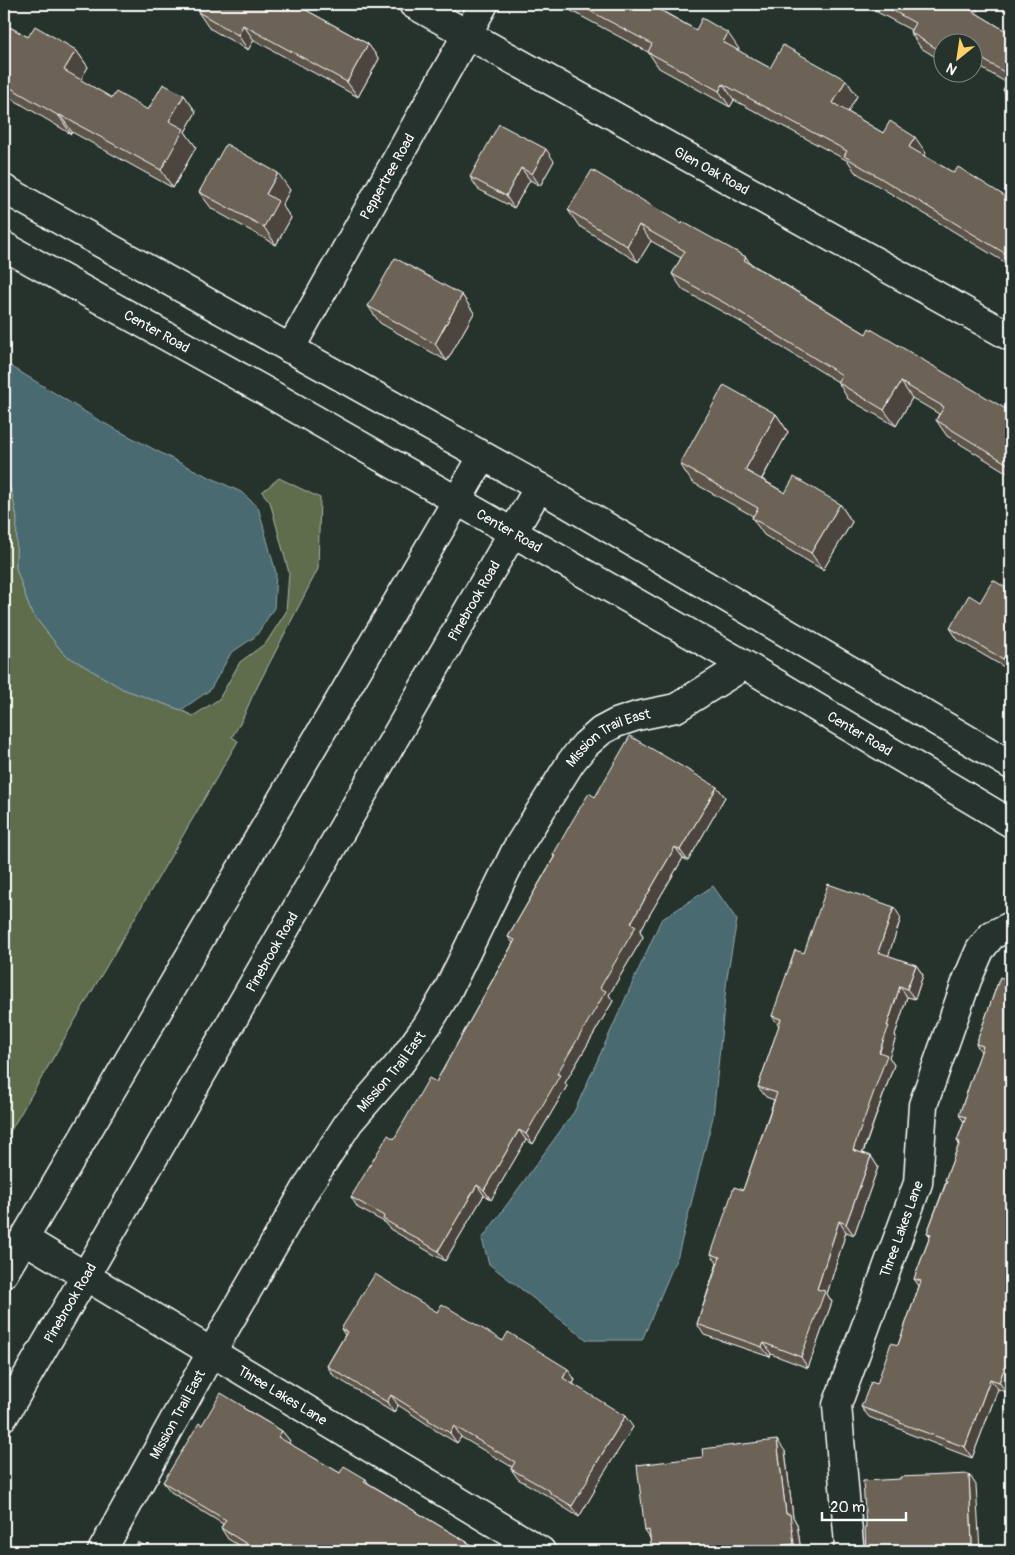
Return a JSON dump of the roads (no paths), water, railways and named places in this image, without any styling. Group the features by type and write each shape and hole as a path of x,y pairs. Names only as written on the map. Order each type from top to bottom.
{"street":[{"name":"Glen Oak Road","path":"413,4 1011,337"},
{"name":"Peppertree Road","path":"290,349 484,4"},
{"path":"4,189 539,487 1011,765"},
{"name":"Center Road","path":"4,246 745,665 1011,823"},
{"path":"4,1273 483,456"},
{"name":"Pinebrook Road","path":"4,1416 539,487"},
{"name":"Mission Trail East","path":"102,1551 211,1352 310,1182 349,1122 401,1062 428,1024 447,992 516,850 571,762 585,745 601,731 616,723 637,716 676,708 745,665"},
{"name":"Three Lakes Lane","path":"848,1551 849,1544 837,1405 918,1183 924,1105 967,980 980,950 992,935 1011,926"},
{"name":"Three Lakes Lane","path":"24,1238 541,1551"}],"water":[{"path":"4,362 100,421 182,464 241,492 258,507 276,573 274,608 256,636 231,653 210,690 181,710 123,689 64,654 31,612 16,568 17,518 12,492 4,476"},
{"path":"713,886 737,920 727,977 713,1117 678,1255 642,1340 587,1340 489,1264 482,1239 574,1112 661,920"}]}
